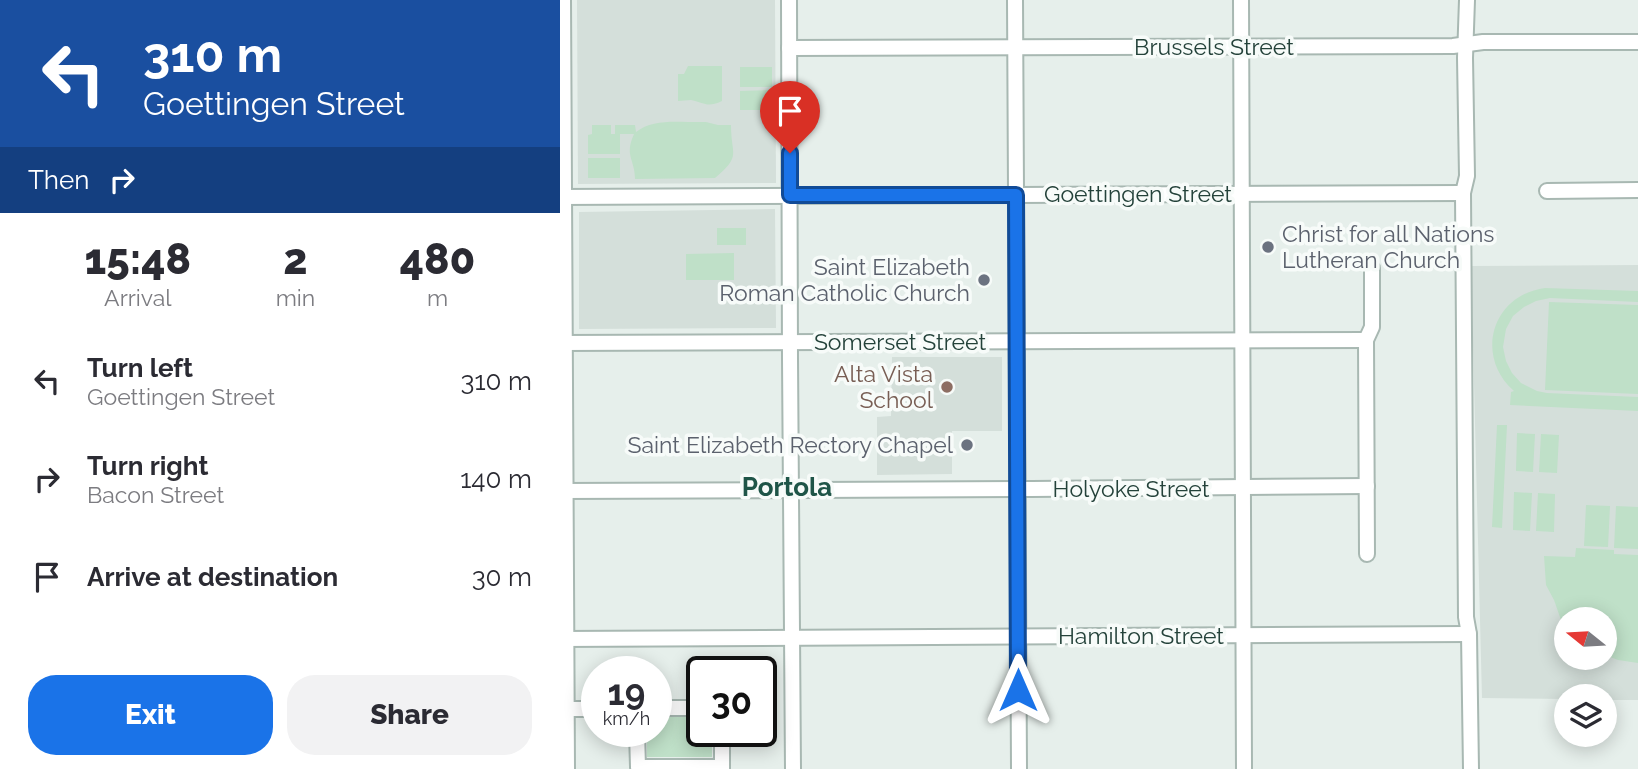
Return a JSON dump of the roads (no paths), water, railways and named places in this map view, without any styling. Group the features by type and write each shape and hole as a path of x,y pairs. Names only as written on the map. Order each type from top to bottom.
{"street":[{"path":"563,0 563,639 567,769"},
{"path":"789,0 793,769"},
{"path":"1015,0 1019,769"},
{"path":"1241,0 1244,769"},
{"path":"1467,0 1467,176 1463,193 1466,617 1469,634 1471,769"},
{"name":"Brussels Street","path":"789,48 1453,46 1483,42 1638,42"},
{"path":"1547,191 1638,190"},
{"name":"Goettingen Street","path":"562,197 1463,193"},
{"path":"1367,554 1366,340 1372,327 1371,268"},
{"name":"Somerset Street","path":"562,344 1366,340"},
{"name":"Holyoke Street","path":"563,491 1367,486"},
{"name":"Hamilton Street","path":"563,639 1469,634"},
{"path":"567,709 581,709"},
{"path":"637,747 638,767 722,768 722,747"}],"place":[{"name":"Christ for all Nations Lutheran Church","path":"1268,247"},
{"name":"Saint Elizabeth Roman Catholic Church","path":"984,280"},
{"name":"Alta Vista School","path":"947,387"},
{"name":"Saint Elizabeth Rectory Chapel","path":"967,445"}],"district":[{"name":"Portola","path":"787,487"}]}
